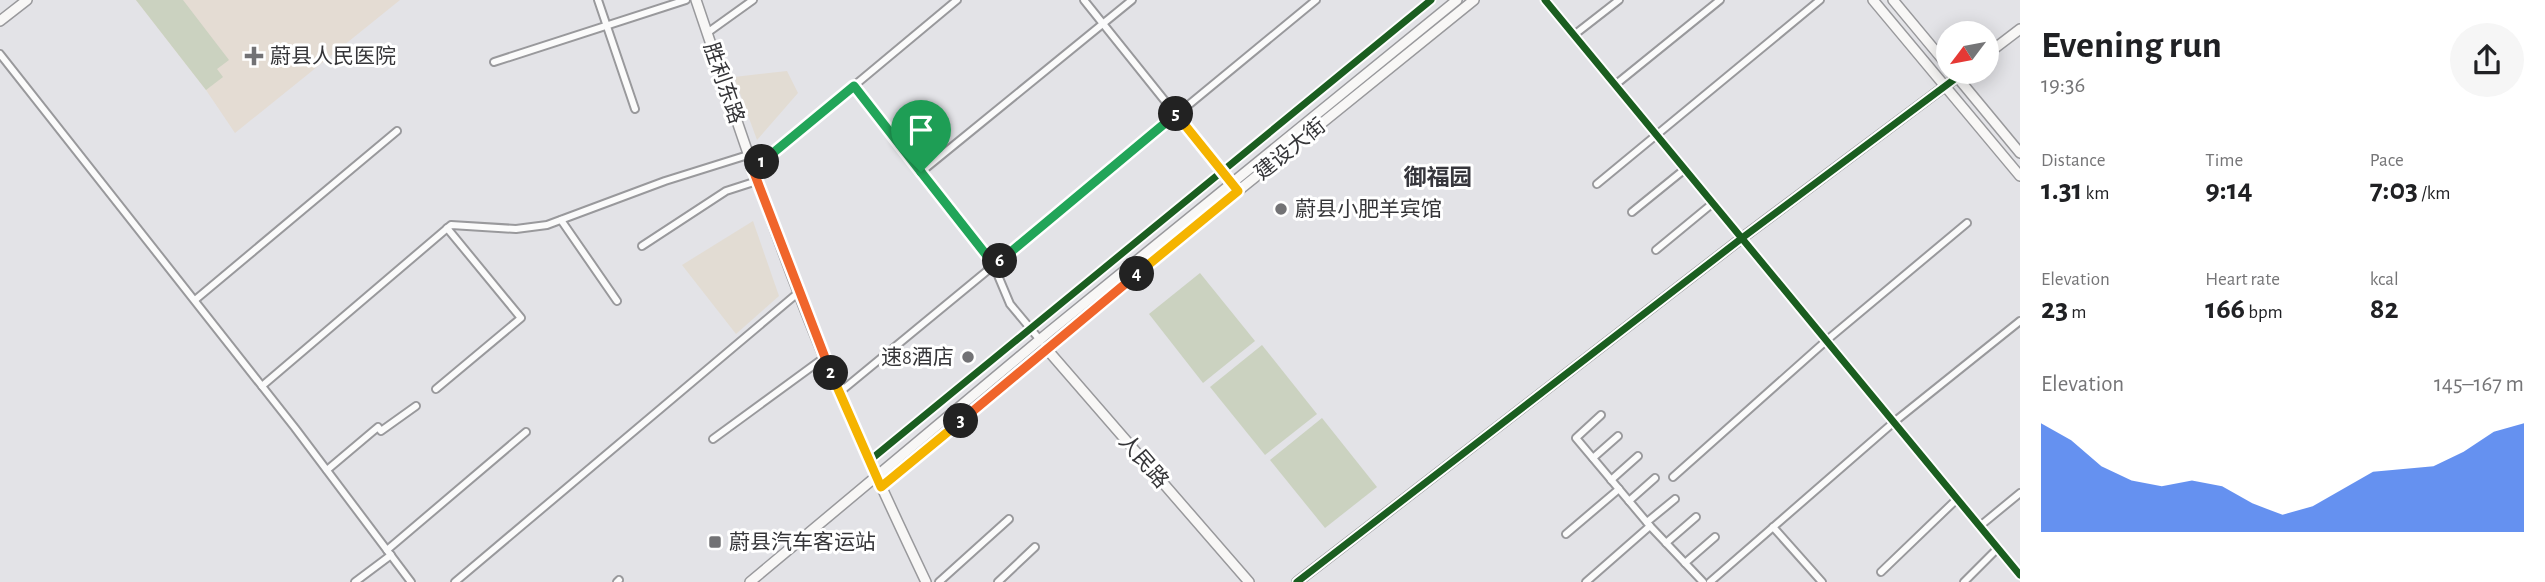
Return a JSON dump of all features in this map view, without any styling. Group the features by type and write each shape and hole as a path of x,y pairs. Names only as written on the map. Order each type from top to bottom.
{"main road":[{"path":"0,21 27,0"},
{"name":"胜利东路","path":"696,0 753,170 799,292 876,477 926,582"},
{"name":"建设大街","path":"750,582 1040,340 1457,0"},
{"name":"建设大街","path":"881,487 1238,191 1474,0"},
{"path":"1873,0 2020,176"},
{"path":"1893,0 1936,52"},
{"path":"1999,45 2020,29"},
{"path":"1297,582 1742,238 1947,84"},
{"path":"1967,84 2020,153"},
{"name":"人民路","path":"1040,340 1249,582"}],"street":[{"path":"598,0 635,109"},
{"path":"494,61 686,0"},
{"path":"707,33 753,0"},
{"path":"753,170 957,0"},
{"path":"1084,0 1238,191"},
{"path":"921,172 1132,0"},
{"path":"840,392 1316,0"},
{"path":"869,461 1431,0"},
{"path":"1545,0 2020,575"},
{"path":"1574,36 1619,0"},
{"path":"1615,85 1720,0"},
{"path":"1597,184 1820,0"},
{"path":"0,54 262,386 411,582"},
{"path":"854,86 995,266 1010,304 1040,340"},
{"path":"195,300 397,131"},
{"path":"262,386 451,225 516,229 547,225 665,181 748,155"},
{"path":"1632,212 1685,169"},
{"path":"642,246 726,191 757,181"},
{"path":"1656,250 1713,203"},
{"path":"561,220 617,301"},
{"path":"1673,477 1827,340 1967,223"},
{"path":"436,389 521,318 447,228"},
{"path":"455,582 799,292"},
{"path":"1710,582 1894,422 2020,321"},
{"path":"713,439 825,357"},
{"path":"327,470 378,427 381,431 416,406"},
{"path":"1601,415 1576,438 1648,524 1703,582"},
{"path":"355,582 526,432"},
{"path":"1593,458 1618,436"},
{"path":"1611,480 1638,456"},
{"path":"1629,501 1655,478"},
{"path":"1566,534 1619,489"},
{"path":"1980,526 2020,493"},
{"path":"1586,582 1675,499"},
{"path":"1881,572 1957,499"},
{"path":"1666,543 1696,517"},
{"path":"939,582 1009,519"},
{"path":"1773,527 1822,582"},
{"path":"1685,563 1715,537"},
{"path":"998,582 1035,547"},
{"path":"1964,582 1998,548"}],"shaded area":[{"name":"蔚县人民医院","path":"136,0 400,0 235,133 206,90"},
{"path":"787,71 798,93 757,140 734,77"},
{"path":"753,221 779,296 736,334 682,265"}],"green space":[{"path":"136,0 183,0 229,60 217,69 223,77 206,90"},
{"path":"1200,273 1255,341 1203,383 1149,314"},
{"path":"1262,345 1317,414 1265,455 1210,387"},
{"path":"1322,418 1377,487 1325,528 1270,460"}],"cycle path":[{"path":"869,461 1431,0"},
{"path":"1545,0 2020,575"},
{"path":"1297,582 1742,238 1948,84"}],"place":[{"name":"蔚县人民医院","path":"254,56"},
{"name":"蔚县小肥羊宾馆","path":"1281,209"},
{"name":"速8酒店","path":"968,357"},
{"name":"蔚县汽车客运站","path":"715,542"}],"district":[{"name":"御福园","path":"1438,177"}],"route":[{"path":"854,86 921,172 995,266 1176,114 1238,191 881,487 819,343 753,170 854,86"}]}
